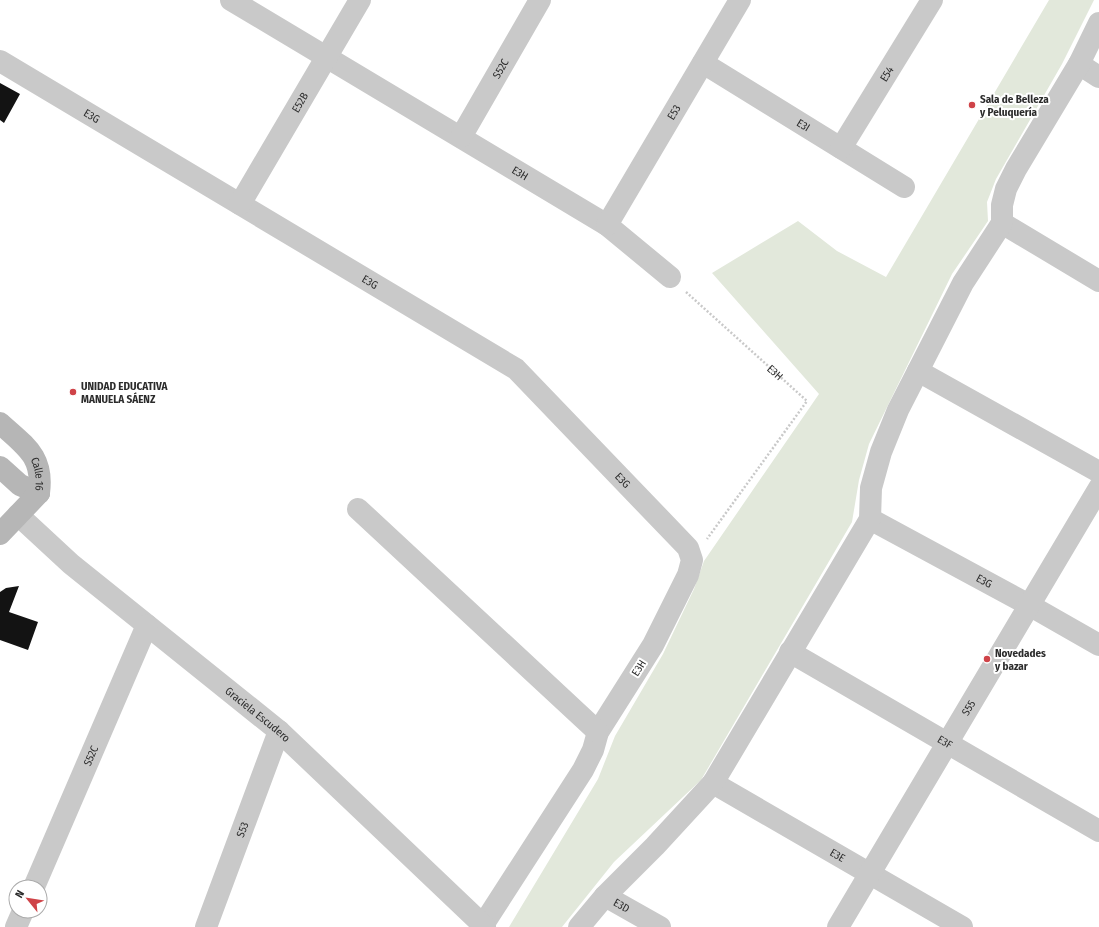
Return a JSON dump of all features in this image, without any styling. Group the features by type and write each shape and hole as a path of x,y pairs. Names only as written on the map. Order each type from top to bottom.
{"main road":[{"name":"Calle 16","path":"0,423 29,450 38,464 41,478 39,493 20,485 0,467"},
{"path":"0,534 39,493"}],"street":[{"name":"E3H","path":"231,0 607,225 670,278"},
{"name":"E52B","path":"240,204 360,0"},
{"name":"S52C","path":"461,137 540,0"},
{"name":"E53","path":"607,225 740,0"},
{"name":"E54","path":"841,148 932,0"},
{"path":"579,927 605,896 655,846 713,783 870,519 871,488 881,452 898,410 963,283 1002,223 1002,205 1006,189 1016,169 1079,64 1099,23"},
{"name":"E3G","path":"0,61 516,369 688,548 692,560"},
{"name":"E3I","path":"703,64 904,187"},
{"path":"1079,64 1099,76"},
{"path":"1002,223 1099,281"},
{"path":"918,371 1099,472"},
{"name":"S55","path":"838,927 1099,488"},
{"path":"358,509 598,732"},
{"name":"Graciela Escudero","path":"18,515 71,564 279,732 484,926"},
{"name":"E3G","path":"870,519 1029,605 1099,645"},
{"name":"E3H","path":"484,926 583,770 593,750 598,732 653,645 688,575 692,560"},
{"name":"S52C","path":"37,879 147,625"},
{"name":"E3F","path":"790,652 948,742 1099,831"},
{"name":"S53","path":"206,927 279,732"},
{"name":"E3E","path":"713,783 962,927"},
{"name":"E3D","path":"605,896 660,927"}],"path":[{"name":"E3H","path":"670,278 807,401 692,560"}],"shaded area":[{"path":"1049,0 1094,0 1062,64 996,179 987,202 988,221 952,274 869,444 859,480 852,522 701,780 614,862 562,927 509,927 598,779 615,736 663,654 694,589 704,561 819,394 712,273 798,221 837,251 886,277"}],"building":[{"path":"0,83 20,94 4,123 0,120"},
{"path":"19,586 9,612 38,622 28,650 0,640 0,592 6,588"}],"place":[{"name":"Sala de Belleza y Peluquería","path":"972,105"},
{"name":"UNIDAD EDUCATIVA MANUELA SÁENZ","path":"73,392"},
{"name":"Novedades y bazar","path":"987,659"}]}
